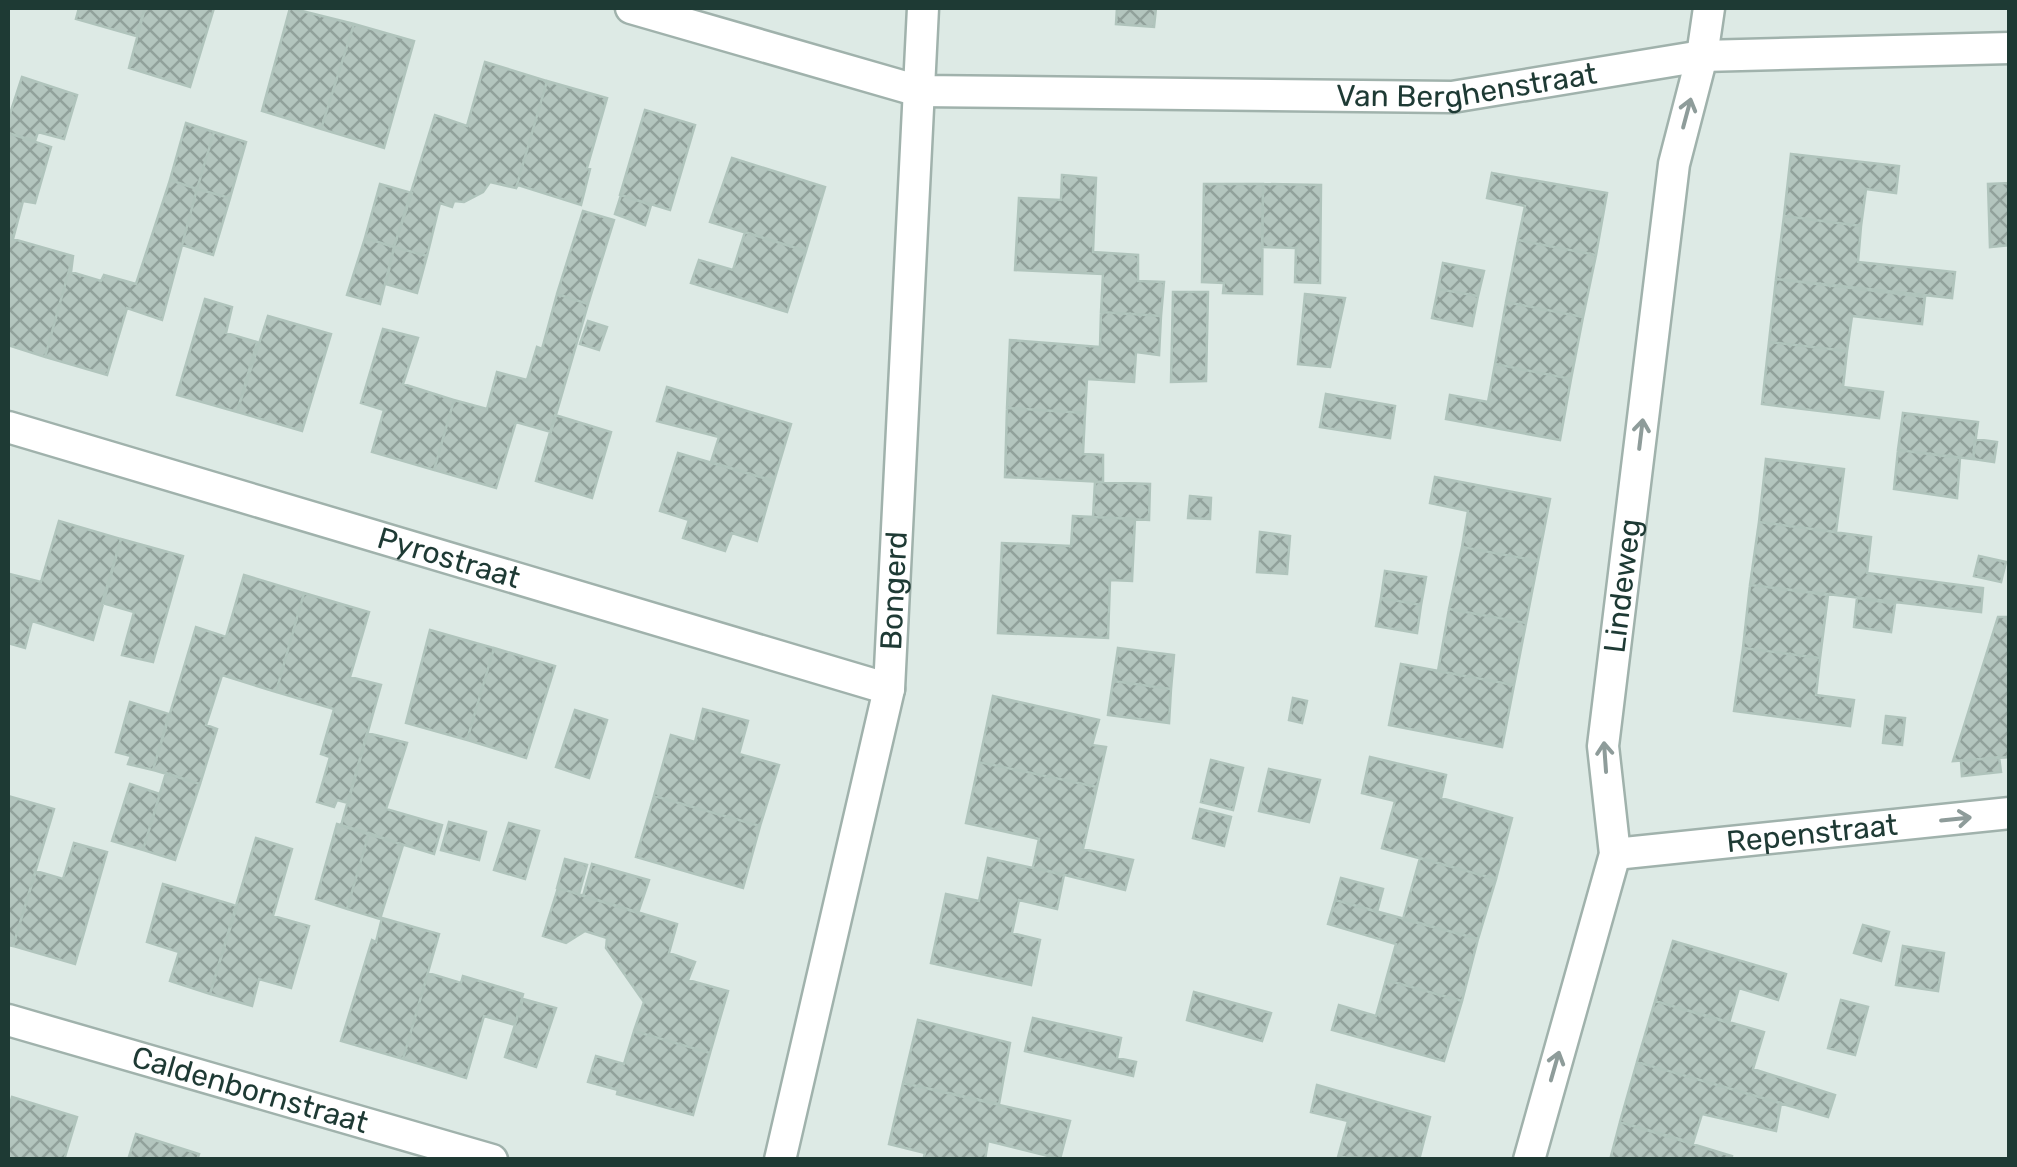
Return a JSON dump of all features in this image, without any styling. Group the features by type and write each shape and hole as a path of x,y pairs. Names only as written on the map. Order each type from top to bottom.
{"street":[{"name":"Van Berghenstraat","path":"631,8 918,92 1452,97 1702,56 2010,48"},
{"name":"Bongerd","path":"780,1160 889,689 923,8"},
{"name":"Lindeweg","path":"1529,1160 1615,854 1603,746 1674,164 1702,56 1709,8"},
{"name":"Pyrostraat","path":"8,427 889,689"},
{"name":"Repenstraat","path":"1615,854 2010,813"},
{"name":"Caldenbornstraat","path":"8,1020 492,1160"}],"building":[{"path":"79,8 145,8 136,36 76,19"},
{"path":"145,8 214,8 190,87 129,68"},
{"path":"290,8 354,24 321,129 262,111"},
{"path":"1117,8 1156,8 1154,27 1116,24"},
{"path":"354,24 414,41 384,148 321,129"},
{"path":"485,62 547,81 516,188 490,182 483,192 464,202 454,201 452,207 440,203 427,256 394,247 435,115 467,126"},
{"path":"22,77 77,95 64,139 38,132 35,141 8,133 8,120"},
{"path":"547,81 607,98 581,205 518,185 516,188"},
{"path":"645,110 695,125 670,210 620,195"},
{"path":"186,123 214,132 197,189 170,180"},
{"path":"214,132 246,142 230,198 197,189"},
{"path":"8,133 51,147 35,203 23,201 13,239 73,256 45,357 8,345"},
{"path":"1791,154 1899,166 1896,193 1866,189 1861,226 1784,216"},
{"path":"732,158 825,187 806,251 710,222"},
{"path":"1492,173 1607,193 1596,255 1518,240 1525,206 1487,198"},
{"path":"1062,175 1096,178 1093,252 1138,255 1138,281 1164,282 1161,316 1101,312 1103,274 1015,270 1019,198 1061,200"},
{"path":"170,180 197,189 162,320 127,308 107,375 45,357 73,256 71,272 101,281 104,275 136,284"},
{"path":"2010,183 2010,245 1990,247 1988,184"},
{"path":"380,184 412,193 394,247 365,238"},
{"path":"1204,184 1263,184 1262,294 1223,293 1224,283 1202,282"},
{"path":"1263,184 1321,185 1320,283 1295,282 1296,248 1262,247"},
{"path":"197,189 230,198 213,255 182,245"},
{"path":"621,195 651,205 645,225 615,214"},
{"path":"583,211 614,220 588,304 557,294"},
{"path":"1784,216 1861,226 1858,262 1955,272 1952,298 1776,279"},
{"path":"745,232 806,251 787,312 691,283 699,260 733,270"},
{"path":"365,238 394,247 380,304 347,295"},
{"path":"1518,240 1596,255 1583,317 1506,302"},
{"path":"394,247 427,256 417,293 386,284"},
{"path":"1443,263 1484,271 1478,296 1438,289"},
{"path":"1776,279 1925,297 1922,324 1852,316 1847,351 1769,342"},
{"path":"1438,289 1478,296 1472,326 1432,318"},
{"path":"1173,292 1208,292 1206,381 1171,382"},
{"path":"557,294 588,304 551,432 516,422 496,488 434,470 454,400 487,409 497,372 527,380 537,347 542,349"},
{"path":"1305,294 1345,298 1330,367 1298,364"},
{"path":"205,299 232,307 226,333 257,342 237,412 177,395"},
{"path":"1506,302 1583,317 1571,379 1495,364"},
{"path":"1101,312 1161,316 1159,355 1136,352 1134,382 1087,379 1085,413 1007,408 1010,340 1100,347"},
{"path":"268,316 331,334 302,431 237,412"},
{"path":"588,321 607,327 599,350 580,344"},
{"path":"383,329 418,338 403,384 454,400 434,470 372,452 384,410 361,403"},
{"path":"1769,342 1847,351 1843,387 1883,392 1879,418 1762,404"},
{"path":"1495,364 1571,379 1560,440 1446,419 1450,395 1488,402"},
{"path":"667,387 791,424 774,481 711,462 719,437 657,421"},
{"path":"1326,394 1395,406 1390,438 1320,427"},
{"path":"1007,408 1085,413 1083,454 1103,455 1103,482 1005,477"},
{"path":"1903,413 1978,422 1973,459 1898,450"},
{"path":"555,415 611,432 592,498 536,481"},
{"path":"1975,439 1997,442 1994,462 1973,459"},
{"path":"1898,450 1960,458 1957,498 1894,489"},
{"path":"678,453 774,481 757,541 732,533 725,551 683,538 689,520 660,511"},
{"path":"1766,459 1844,469 1836,532 1759,522"},
{"path":"1435,477 1550,499 1538,561 1462,547 1468,511 1430,503"},
{"path":"1095,482 1150,484 1149,520 1093,517"},
{"path":"1190,496 1211,498 1210,519 1188,518"},
{"path":"1073,516 1135,519 1132,581 1110,580 1108,638 998,633 1002,543 1071,546"},
{"path":"59,521 121,539 93,640 32,621 25,648 8,643 10,574 41,582"},
{"path":"1759,522 1871,537 1867,573 1983,588 1981,612 1750,585"},
{"path":"1260,532 1290,536 1287,574 1257,572"},
{"path":"121,539 183,556 153,662 122,655 134,612 102,603"},
{"path":"1462,547 1538,561 1526,623 1449,609"},
{"path":"1979,556 2006,562 2001,582 1974,576"},
{"path":"1385,571 1426,577 1421,605 1381,598"},
{"path":"244,575 304,593 276,692 222,675 206,725 217,729 200,784 153,770 196,627 226,637"},
{"path":"1750,585 1828,595 1820,658 1743,648"},
{"path":"304,593 369,612 350,677 381,685 348,803 337,800 334,807 317,802 330,757 321,754 334,709 276,692"},
{"path":"1381,598 1421,605 1417,633 1376,626"},
{"path":"1857,598 1895,604 1891,632 1854,627"},
{"path":"1449,609 1526,623 1514,685 1438,671"},
{"path":"1998,617 2010,617 2010,757 1953,761"},
{"path":"430,630 494,648 467,740 406,723"},
{"path":"494,648 555,666 526,758 467,740"},
{"path":"1118,648 1174,655 1171,689 1113,681"},
{"path":"1743,648 1820,658 1816,695 1854,700 1850,726 1734,711"},
{"path":"1401,664 1514,685 1502,747 1389,725"},
{"path":"1113,681 1171,689 1169,723 1108,715"},
{"path":"993,696 1099,720 1092,745 1106,747 1097,787 979,762"},
{"path":"1293,698 1307,701 1302,723 1289,720"},
{"path":"130,702 169,714 153,770 128,764 131,756 116,752"},
{"path":"703,709 748,721 739,754 779,765 760,826 654,796 671,735 695,742"},
{"path":"575,710 607,720 589,778 556,767"},
{"path":"1886,716 1905,718 1902,745 1883,743"},
{"path":"367,733 407,743 386,809 442,825 434,854 341,826"},
{"path":"1370,757 1446,775 1441,798 1512,818 1496,879 1382,848 1395,801 1362,793"},
{"path":"1999,757 2001,772 1962,776 1961,761"},
{"path":"1211,760 1243,768 1233,810 1201,802"},
{"path":"979,762 1097,787 1083,849 1133,860 1125,890 1033,867 1039,839 966,823"},
{"path":"1269,769 1320,780 1309,822 1259,811"},
{"path":"166,773 200,784 175,860 143,850"},
{"path":"130,784 160,794 143,850 112,841"},
{"path":"8,796 54,809 13,946 8,945"},
{"path":"654,796 760,826 743,888 636,857"},
{"path":"1200,809 1231,817 1224,846 1193,838"},
{"path":"449,822 486,832 479,860 441,850"},
{"path":"509,823 539,831 525,879 494,870"},
{"path":"337,824 369,833 347,909 316,899"},
{"path":"369,833 403,845 380,919 347,909"},
{"path":"256,838 292,849 273,916 309,926 291,988 259,979 252,1006 210,994"},
{"path":"74,843 107,852 75,964 13,946 36,871 63,879"},
{"path":"988,858 1064,875 1057,909 1019,900 1012,933 1040,940 1031,985 931,963 946,894 979,901"},
{"path":"1420,858 1496,879 1478,939 1403,919"},
{"path":"565,859 587,865 579,894 557,888"},
{"path":"592,864 649,880 638,913 583,896"},
{"path":"1341,878 1383,889 1377,912 1335,900"},
{"path":"163,884 237,906 210,994 170,981 179,952 147,942"},
{"path":"558,888 677,924 669,953 695,962 688,980 728,991 710,1053 634,1031 644,1002 606,948 607,938 585,931 566,943 543,936"},
{"path":"1335,900 1478,939 1462,1001 1386,980 1396,944 1328,924"},
{"path":"382,918 439,934 403,1059 341,1041"},
{"path":"1863,925 1889,932 1881,961 1854,953"},
{"path":"1673,941 1786,974 1778,1000 1739,988 1729,1023 1655,1001"},
{"path":"1903,946 1944,953 1938,991 1896,985"},
{"path":"428,973 461,983 463,976 523,994 515,1025 484,1016 466,1078 403,1059"},
{"path":"1386,980 1462,1001 1444,1061 1332,1030 1339,1005 1376,1016"},
{"path":"1194,992 1271,1013 1262,1041 1187,1020"},
{"path":"523,999 556,1008 536,1067 505,1057"},
{"path":"1841,1000 1868,1007 1855,1055 1828,1048"},
{"path":"1655,1001 1764,1032 1753,1069 1835,1095 1828,1117 1637,1062"},
{"path":"1033,1018 1121,1038 1117,1058 1136,1062 1133,1076 1025,1051"},
{"path":"918,1020 1010,1043 999,1104 903,1083"},
{"path":"634,1031 710,1053 693,1115 588,1082 596,1056 624,1064"},
{"path":"1637,1062 1781,1103 1776,1131 1702,1114 1693,1143 1620,1122"},
{"path":"903,1083 1070,1121 1060,1159 988,1141 985,1160 923,1160 925,1153 889,1144"},
{"path":"1317,1085 1430,1117 1419,1160 1338,1157 1348,1121 1311,1112"},
{"path":"12,1097 77,1117 64,1160 8,1160 8,1112"},
{"path":"1620,1122 1732,1156 1731,1160 1610,1160"},
{"path":"136,1134 199,1154 197,1160 128,1160"}]}
